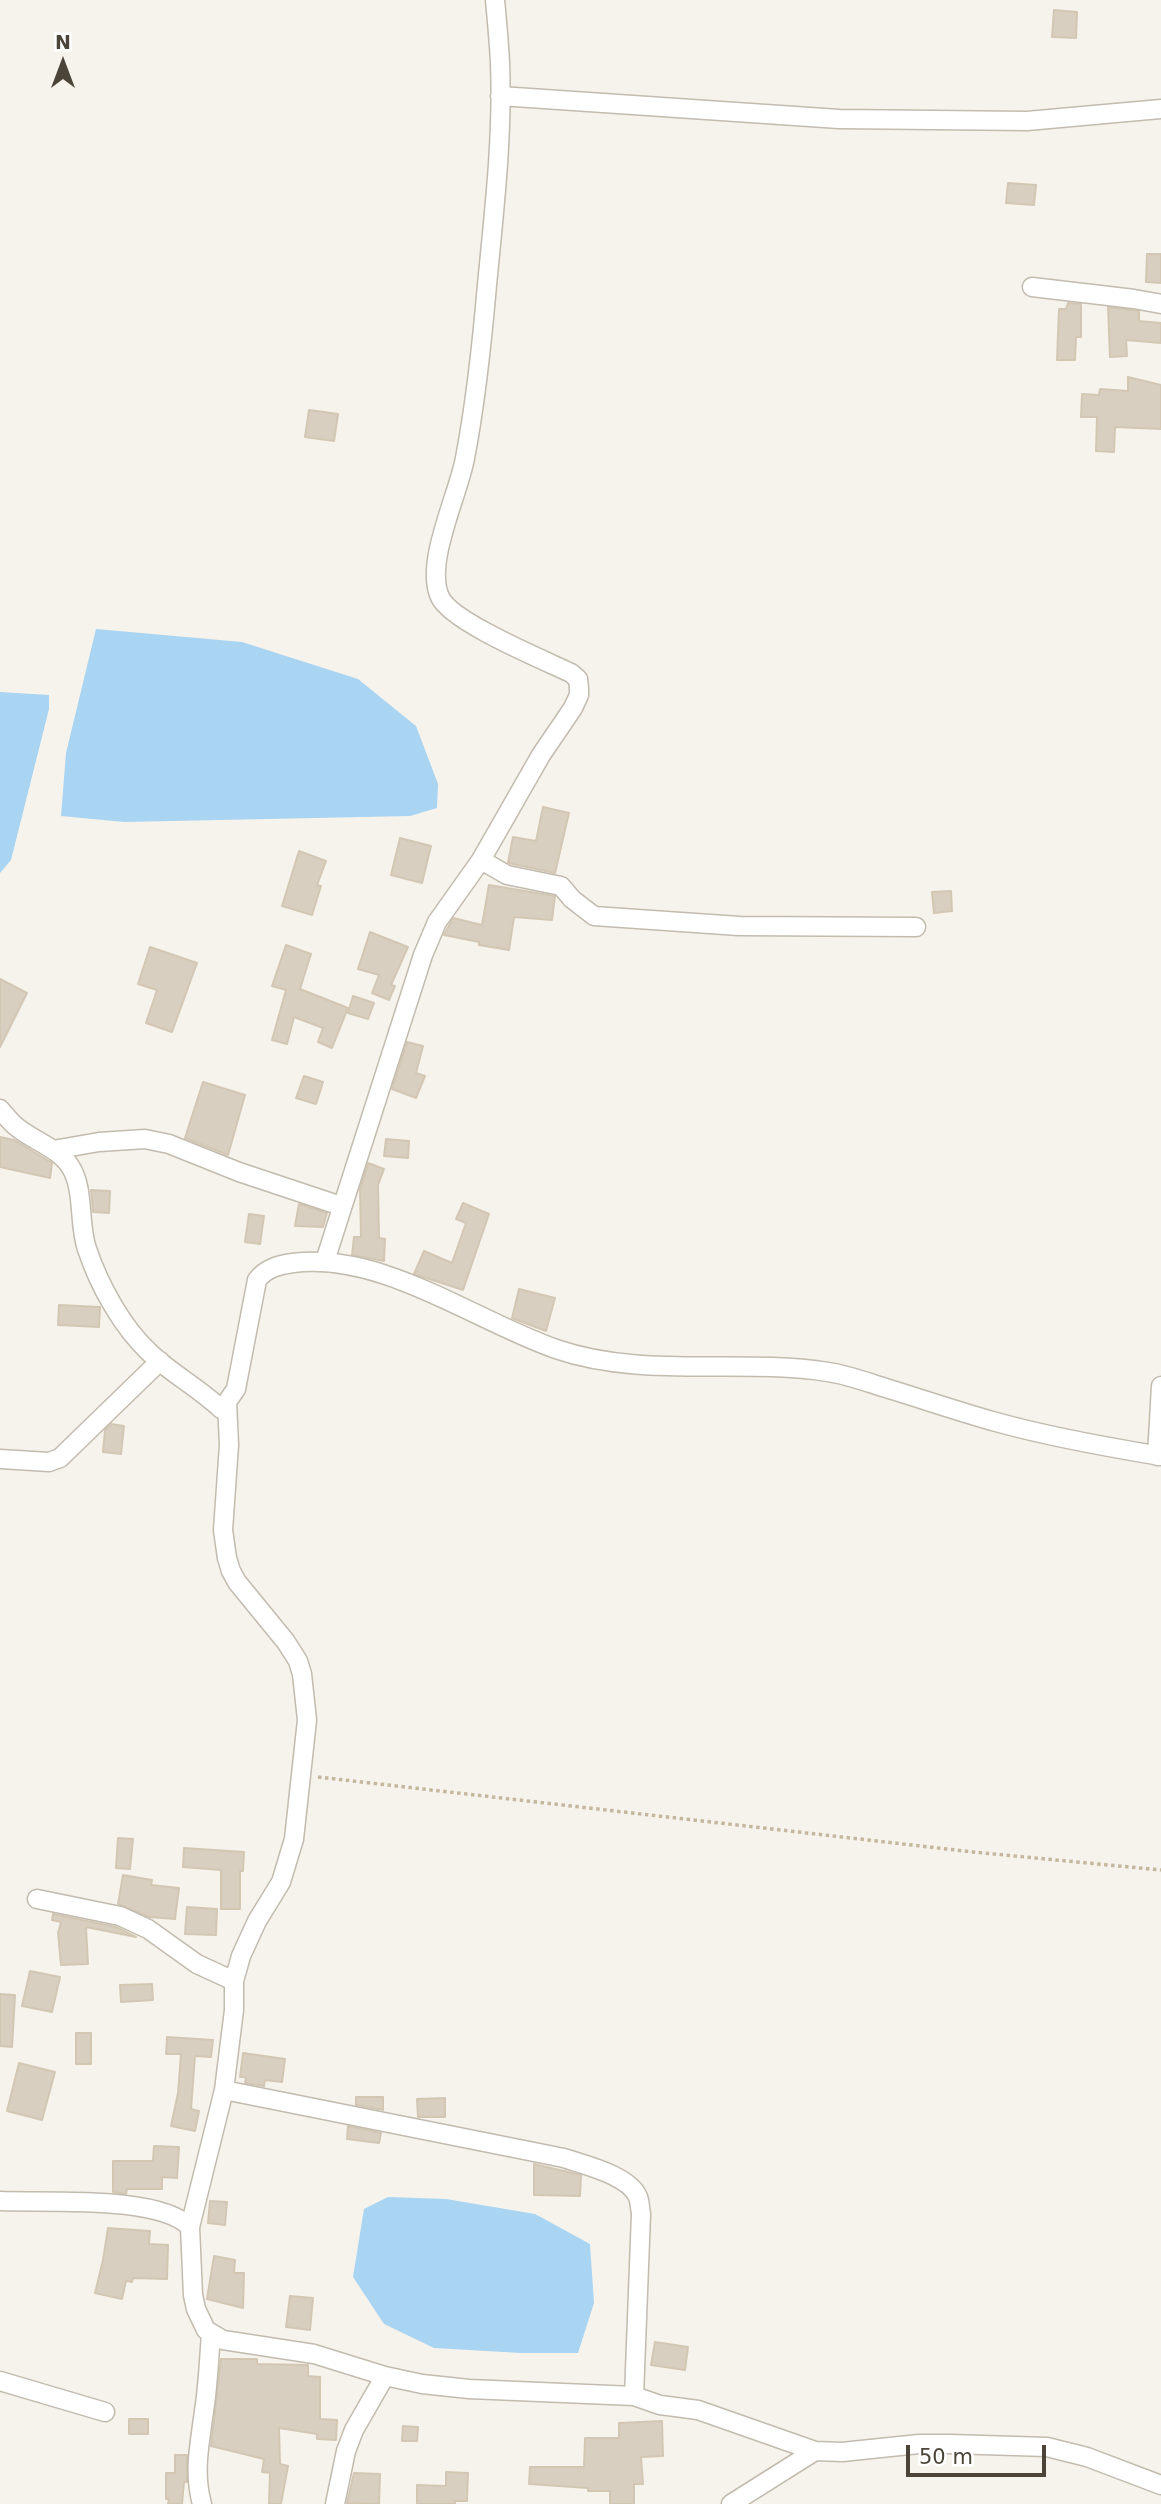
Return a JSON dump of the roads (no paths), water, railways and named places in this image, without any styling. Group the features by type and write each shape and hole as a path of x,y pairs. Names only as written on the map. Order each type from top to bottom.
{"street":[{"path":"325,1261 423,955 437,922 481,860 579,695 578,679 571,673 465,620 440,597 437,584 443,533 465,461 479,367 498,180 500,65 495,0"},
{"path":"499,96 839,119 1027,121 1161,109"},
{"path":"1032,286 1161,304"},
{"path":"481,860 507,875 561,886 572,899 594,915 739,926 916,927"},
{"path":"0,1109 19,1129 53,1150 70,1165 87,1249 99,1279 131,1332 160,1361 221,1409 236,1389 257,1280 269,1269 286,1264 325,1261 347,1263 385,1275 453,1303 521,1336 584,1358 659,1365 829,1372 997,1422 1159,1456 1161,1386"},
{"path":"53,1150 126,1139 145,1139 169,1144 239,1172 341,1206"},
{"path":"0,1458 49,1462 60,1458 160,1361"},
{"path":"226,1402 229,1445 223,1530 227,1558 237,1582 286,1642 298,1661 307,1720 294,1839 281,1882 250,1936 234,1981 234,2010 224,2090 190,2227 193,2295 200,2321 211,2334 223,2340 246,2345 314,2354 385,2376 422,2384 469,2389 634,2396 660,2405 698,2410 815,2451 842,2452 919,2444 1047,2447 1087,2457 1161,2485"},
{"path":"37,1899 120,1916 148,1928 197,1964 234,1981"},
{"path":"224,2090 564,2158 620,2179 632,2188 639,2198 634,2396"},
{"path":"0,2201 134,2205 173,2214 190,2227"},
{"path":"202,2504 197,2487 197,2468 211,2334"},
{"path":"335,2504 346,2451 354,2430 385,2376"},
{"path":"0,2381 104,2412"},
{"path":"731,2504 815,2451"}],"water":[{"path":"96,629 242,642 358,679 416,726 438,784 437,808 410,816 124,822 61,816 66,753"},
{"path":"0,692 49,695 49,709 11,860 0,873"},
{"path":"388,2197 446,2199 535,2214 590,2244 594,2303 578,2353 434,2348 384,2324 353,2277 364,2209"}]}
